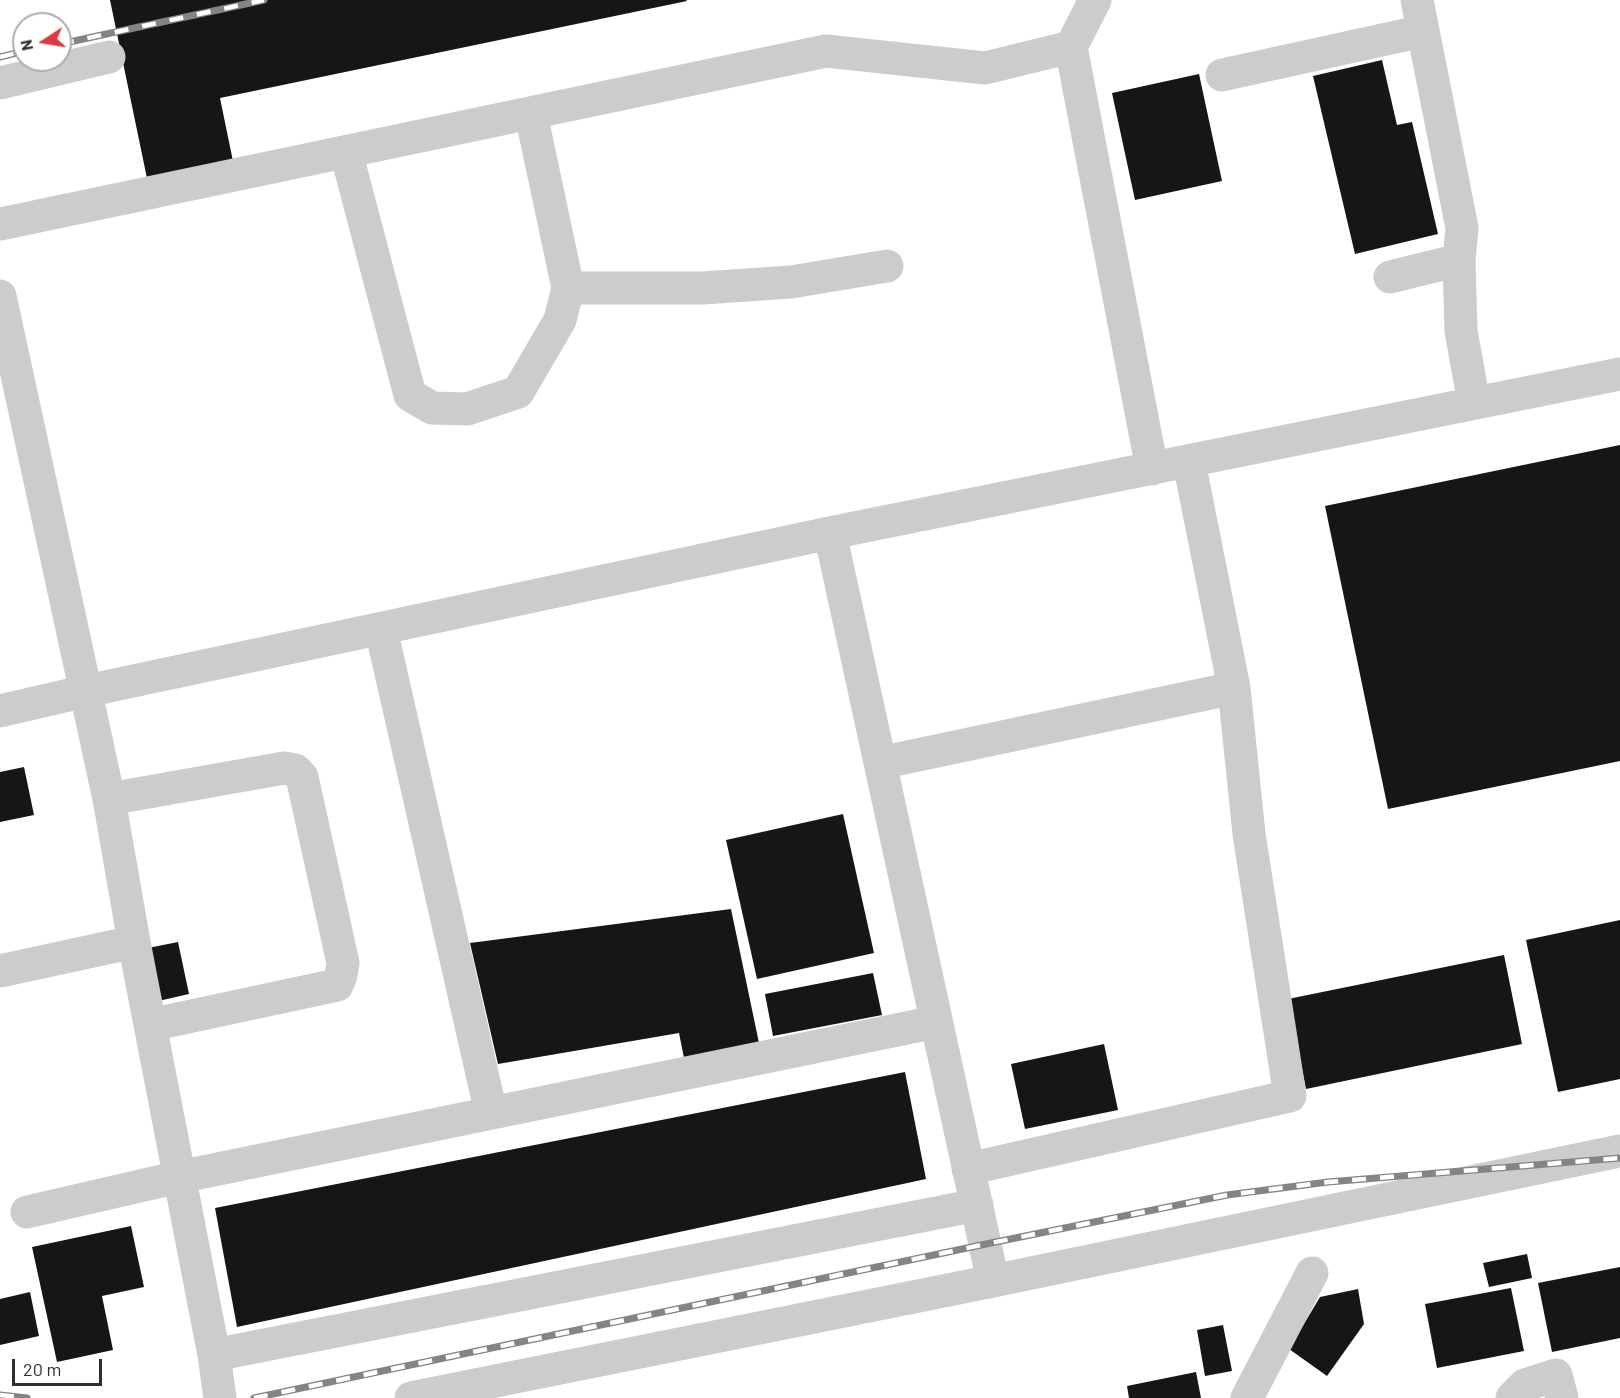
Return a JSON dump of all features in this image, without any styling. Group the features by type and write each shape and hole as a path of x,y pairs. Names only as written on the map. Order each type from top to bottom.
{"lane":[{"path":"1095,0 1071,47 1152,469"},
{"path":"1222,75 1420,15 1462,228 1459,260 1461,332 1474,403"},
{"path":"0,224 826,51 985,68 1071,47"},
{"path":"0,83 109,57"},
{"path":"346,152 410,395 432,408 467,409 518,392 560,320 568,288 531,114"},
{"path":"1390,277 1459,260"},
{"path":"568,288 703,288 791,282 887,266"},
{"path":"0,296 109,799 134,942 214,1355 220,1398"},
{"path":"0,711 830,533 1620,374"},
{"path":"968,1169 1290,1096 1249,834 1234,688 1188,462"},
{"path":"830,533 993,1281"},
{"path":"381,629 491,1113"},
{"path":"880,763 1234,688"},
{"path":"109,799 284,768 295,770 303,777 343,963 337,985 150,1025"},
{"path":"0,971 134,942"},
{"path":"27,1212 179,1177 936,1022"},
{"path":"411,1398 993,1281 1620,1151"},
{"path":"214,1355 976,1205"},
{"path":"1248,1398 1312,1273"},
{"path":"1512,1398 1525,1385 1556,1375 1562,1398"}],"building":[{"path":"110,0 687,1 220,98 235,171 149,188"},
{"path":"1382,60 1397,125 1412,122 1438,234 1355,254 1313,76"},
{"path":"1199,74 1222,181 1135,200 1112,93"},
{"path":"1620,445 1620,761 1388,809 1325,506"},
{"path":"24,767 34,815 0,822 0,772"},
{"path":"843,814 874,953 757,979 726,840"},
{"path":"731,909 759,1043 684,1058 679,1033 498,1064 470,943"},
{"path":"1620,920 1620,1079 1558,1092 1526,940"},
{"path":"178,942 189,994 154,1002 143,949"},
{"path":"1504,955 1522,1044 1306,1089 1288,999"},
{"path":"873,973 882,1015 773,1036 765,994"},
{"path":"1104,1044 1118,1110 1025,1129 1011,1064"},
{"path":"905,1072 926,1179 237,1327 215,1208"},
{"path":"131,1226 144,1287 102,1296 113,1350 57,1362 32,1247"},
{"path":"1527,1254 1532,1278 1489,1287 1483,1263"},
{"path":"1620,1267 1620,1338 1552,1352 1538,1283"},
{"path":"1511,1288 1524,1351 1437,1368 1425,1304"},
{"path":"1358,1289 1364,1324 1327,1376 1289,1349 1320,1297"},
{"path":"30,1292 39,1336 0,1345 0,1299"},
{"path":"1223,1325 1232,1371 1205,1376 1197,1330"},
{"path":"1196,1372 1201,1398 1129,1398 1127,1386"}],"railway":[{"path":"72,41 264,0"},
{"path":"0,57 12,54"},
{"path":"254,1398 1227,1195 1328,1182 1620,1158"},
{"path":"0,1395 27,1398"}]}
